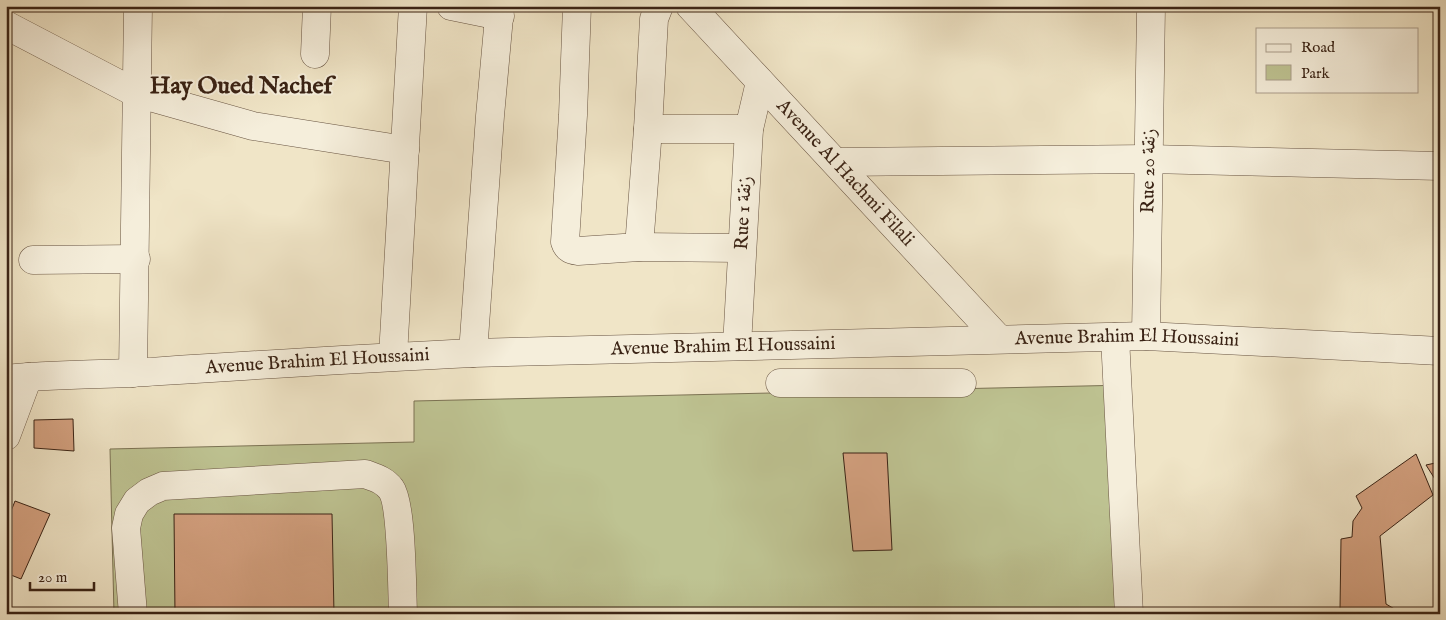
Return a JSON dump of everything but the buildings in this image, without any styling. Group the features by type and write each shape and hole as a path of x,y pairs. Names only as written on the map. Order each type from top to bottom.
{"street":[{"path":"133,373 138,6"},
{"path":"315,54 317,6"},
{"path":"393,356 412,6"},
{"path":"451,6 500,11 490,116 473,353"},
{"path":"577,6 573,115 565,242 568,248 578,251 639,247 741,248"},
{"path":"639,247 654,19 659,6"},
{"name":"Avenue Al Hachmi Filali","path":"690,6 999,339"},
{"name":"Rue 20 زنقة","path":"1146,336 1151,6"},
{"path":"6,25 136,93 253,126 405,150"},
{"name":"Rue 1 زنقة","path":"737,346 749,129 760,82"},
{"path":"648,129 749,129"},
{"path":"836,162 1149,159 1440,166"},
{"path":"32,260 136,259"},
{"path":"1115,336 1129,614"},
{"name":"Avenue Brahim El Houssaini","path":"17,378 133,373 393,356 1115,336 1440,351"},
{"path":"922,384 924,341"},
{"path":"814,344 814,382"},
{"path":"6,436 17,378"},
{"path":"780,383 962,383"},
{"path":"133,614 126,528 129,514 137,501 148,492 163,486 365,474 382,479 393,491 398,512 403,614"}],"green space":[{"path":"1128,385 1135,614 114,614 110,449 414,442 414,401"}],"district":[{"name":"Hay Oued Nachef","path":"241,86"}]}
